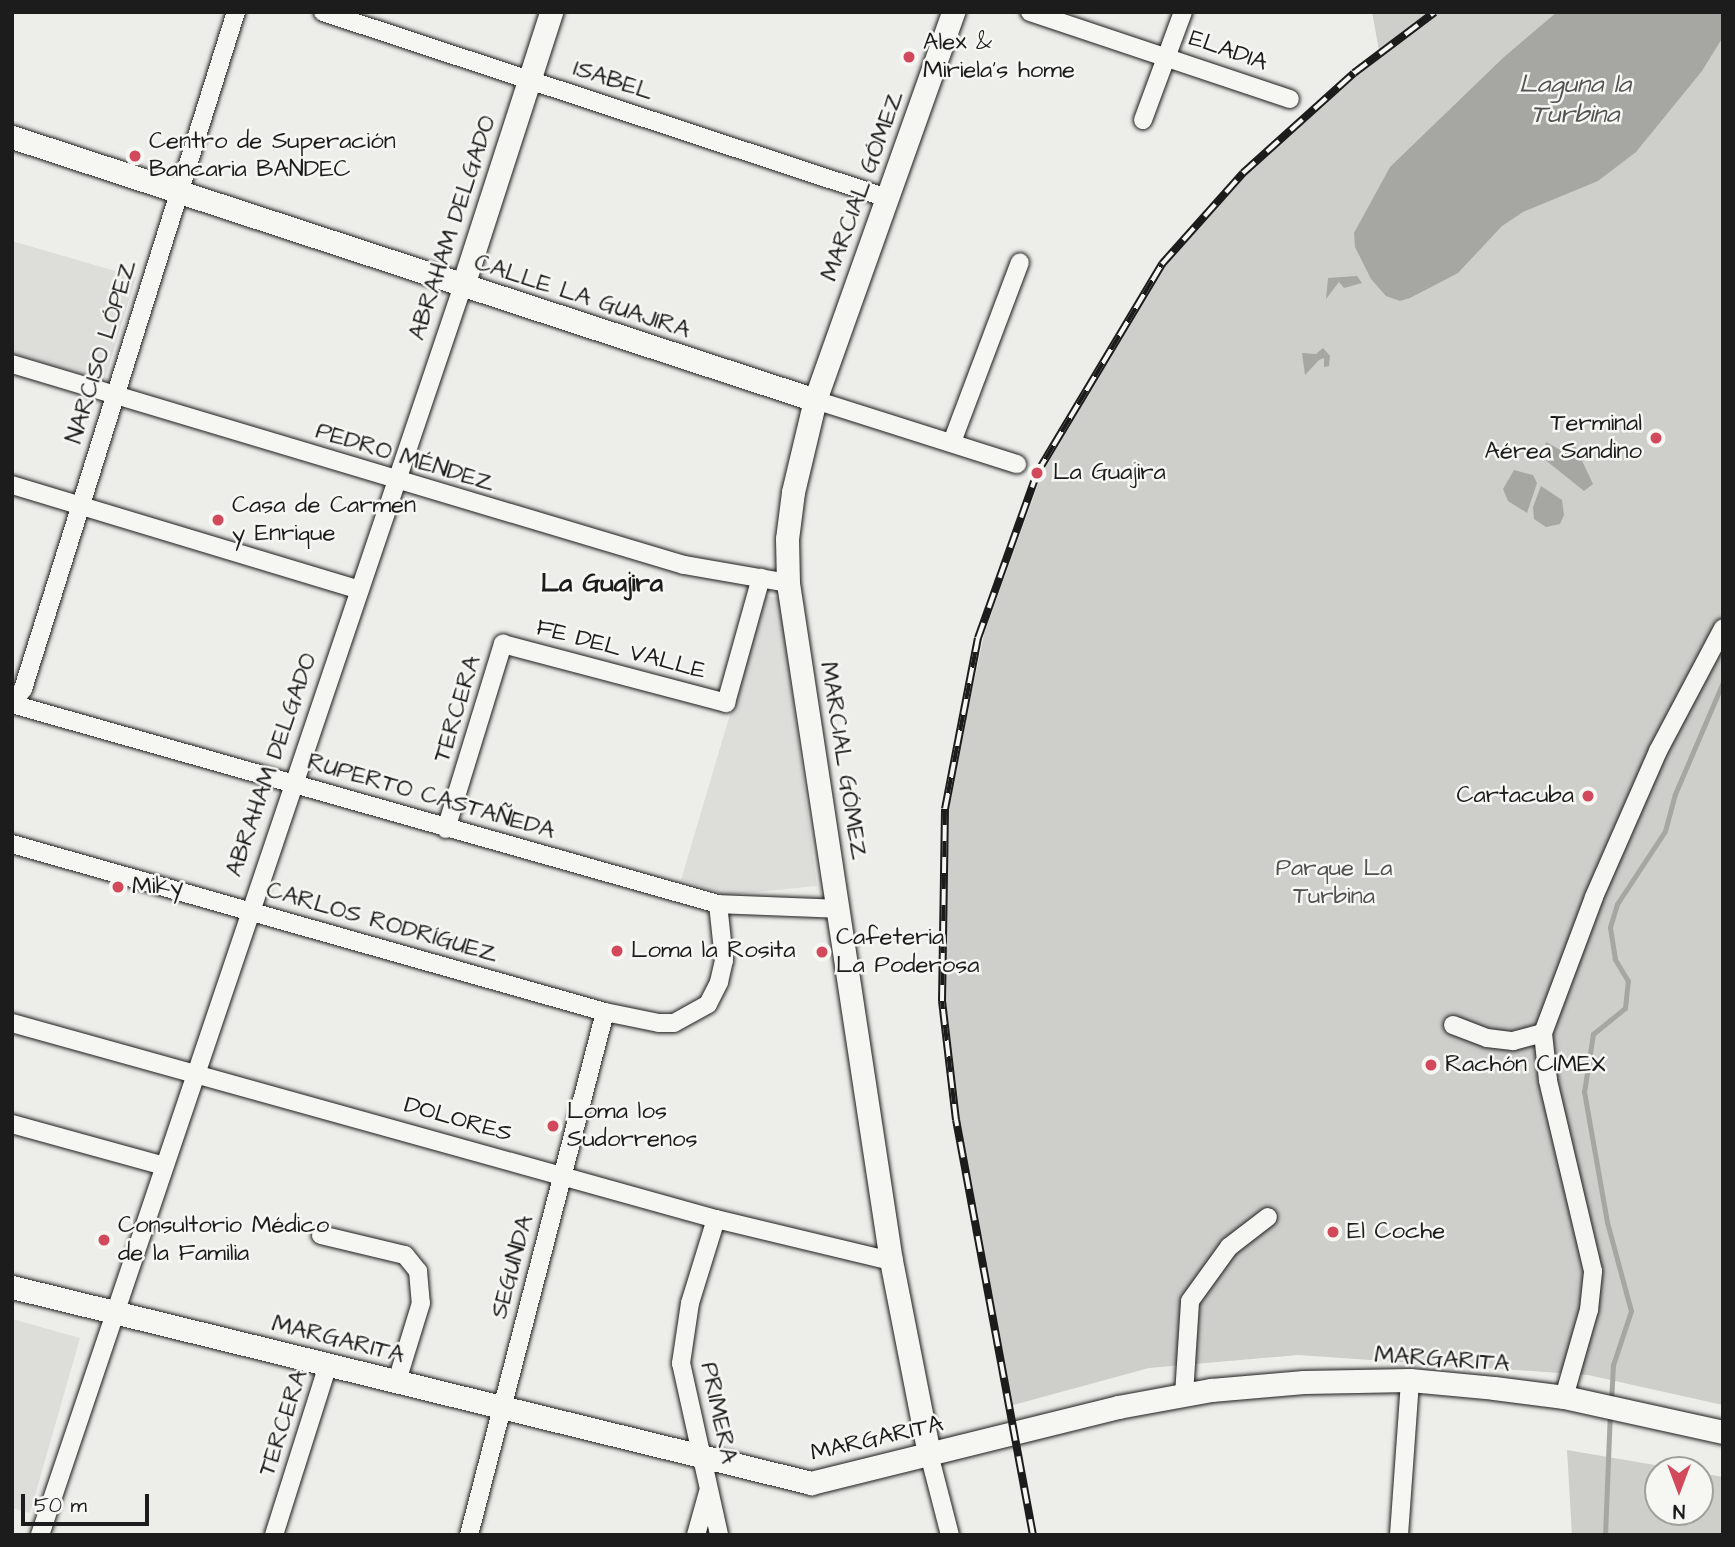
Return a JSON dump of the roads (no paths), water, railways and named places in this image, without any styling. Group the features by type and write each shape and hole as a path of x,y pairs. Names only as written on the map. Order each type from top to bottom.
{"main road":[{"name":"ABRAHAM DELGADO","path":"463,285 551,12"},
{"name":"MARCIAL GÓMEZ","path":"929,1454 891,1261 840,909 788,583 793,492 815,400 953,12"},
{"name":"CALLE LA GUAJIRA","path":"12,137 815,400"},
{"name":"MARGARITA","path":"12,1287 502,1406 703,1459 811,1483 1118,1406 1184,1395 1304,1382 1410,1380 1564,1398 1723,1432"}],"street":[{"name":"NARCISO LÓPEZ","path":"12,704 23,689 177,192 236,12"},
{"name":"ISABEL","path":"323,12 887,198"},
{"name":"ELADIA","path":"1030,12 1290,99"},
{"path":"1143,120 1183,12"},
{"path":"952,442 1020,262"},
{"name":"ABRAHAM DELGADO","path":"40,1535 463,285"},
{"name":"PEDRO MÉNDEZ","path":"12,364 396,482 684,565 788,583"},
{"name":"CALLE LA GUAJIRA","path":"815,400 1017,464"},
{"path":"12,485 359,590"},
{"name":"FE DEL VALLE","path":"503,644 726,703 761,579"},
{"path":"1564,1398 1589,1310 1593,1271 1548,1080 1543,1033 1594,897 1662,741 1723,628"},
{"name":"TERCERA","path":"446,829 503,644"},
{"name":"RUPERTO CASTAÑEDA","path":"12,704 718,904 840,909"},
{"name":"CARLOS RODRÍGUEZ","path":"12,844 605,1012 659,1023 674,1023 708,1004 719,982 724,960 718,904"},
{"name":"SEGUNDA","path":"469,1535 605,1012"},
{"name":"DOLORES","path":"12,1023 716,1219 891,1261"},
{"path":"1453,1025 1487,1038 1513,1041 1543,1033"},
{"path":"12,1124 164,1166"},
{"path":"1184,1395 1190,1301 1229,1247 1268,1217"},
{"name":"PRIMERA","path":"696,1535 708,1489 681,1363 690,1303 716,1219"},
{"path":"321,1235 405,1255 418,1271 421,1303 397,1381"},
{"name":"TERCERA","path":"274,1535 328,1365"},
{"path":"1399,1535 1410,1380"},
{"name":"MARCIAL GÓMEZ","path":"929,1454 950,1535"},
{"path":"708,1489 719,1535"}],"water":[{"name":"Laguna la Turbina","path":"1557,12 1723,12 1723,37 1702,71 1636,152 1598,181 1523,212 1502,226 1458,273 1410,298 1400,301 1386,296 1371,279 1355,247 1354,233 1390,167 1504,57"},
{"path":"1357,276 1362,283 1344,288 1339,282 1326,299 1328,278"},
{"path":"1323,348 1330,356 1329,366 1324,367 1324,358 1305,375 1302,353 1316,354"},
{"path":"1546,442 1566,453 1574,444 1593,484 1584,491 1543,458"},
{"path":"1514,470 1533,475 1537,483 1527,513 1508,501 1503,489"},
{"path":"1541,486 1562,500 1564,515 1560,524 1546,527 1534,519 1533,507"}],"waterway":[{"path":"1611,1402 1613,1365 1631,1311 1607,1222 1584,1092 1593,1034 1625,1008 1628,981 1615,959 1610,927 1617,904 1665,831 1675,794 1723,682"},
{"path":"1605,1535 1610,1412"}],"railway":[{"path":"1033,1535 956,1120 942,1001 945,809 978,638 1037,473 1162,264 1243,173 1354,73 1435,12"}],"place":[{"name":"Alex & Miriela’s home","path":"909,57"},
{"name":"Centro de Superación Bancaria BANDEC","path":"135,156"},
{"name":"Terminal Aérea Sandino","path":"1656,438"},
{"name":"La Guajira","path":"1037,473"},
{"name":"Casa de Carmen y Enrique","path":"218,520"},
{"name":"Cartacuba","path":"1588,796"},
{"name":"Miky","path":"118,887"},
{"name":"Loma la Rosita","path":"617,951"},
{"name":"Cafeteria La Poderosa","path":"822,952"},
{"name":"Rachón CIMEX","path":"1431,1065"},
{"name":"Loma los Sudorrenos","path":"553,1126"},
{"name":"El Coche","path":"1333,1232"},
{"name":"Consultorio Médico de la Familia","path":"104,1240"}],"district":[{"name":"La Guajira","path":"602,584"}],"park label":[{"name":"Parque La Turbina","path":"1334,883"}]}
